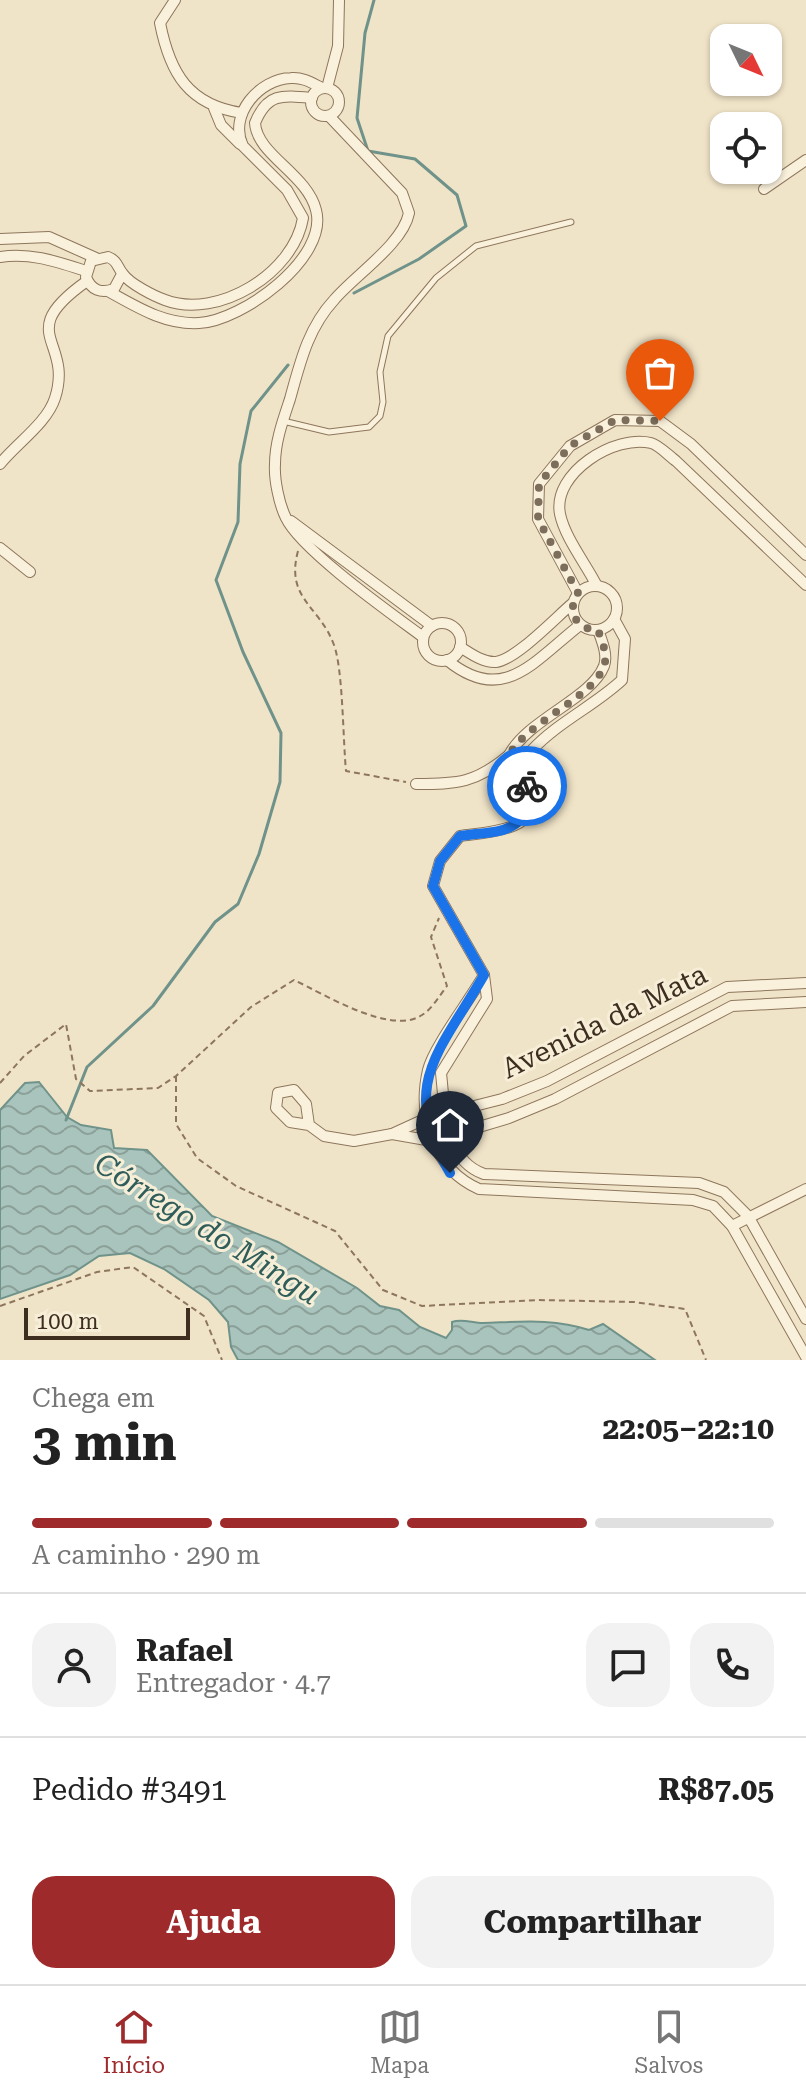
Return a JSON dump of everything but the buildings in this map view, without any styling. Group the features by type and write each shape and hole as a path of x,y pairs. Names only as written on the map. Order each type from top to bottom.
{"street":[{"path":"175,0 163,13 161,31 182,83 214,108 242,113"},
{"path":"0,257 15,254 52,260 87,276 97,291 108,291 155,317 200,323 242,311 270,291 307,251 318,219 315,206 302,183 258,139 255,123 266,101 274,96 312,98 324,88 338,46 339,0"},
{"path":"243,146 237,129 242,113 260,89 281,79 294,77 336,93 340,101 337,110 329,116"},
{"path":"312,98 315,112 329,116 402,193 409,213 397,236 333,301 314,327 283,421 274,466 286,518 301,538 374,601 423,637 428,656 447,660 469,678 494,683 519,673 580,625"},
{"path":"0,239 49,237 96,258 113,259 122,274 162,299 197,305 251,287 298,239 303,218 287,190 221,125 214,108"},
{"path":"764,189 806,160"},
{"path":"0,464 49,412 56,396 58,375 48,337 49,318 56,305 87,276 96,258"},
{"path":"108,291 118,285 122,274"},
{"path":"598,630 580,625 575,619 575,598 538,519 539,484 570,446 615,420 660,421 691,444 806,555"},
{"path":"806,585 676,461 653,443 621,443 584,463 561,492 560,514 597,586 614,597 614,619 625,639 622,680 603,697 549,732 532,750 537,797 523,821 502,830 460,836 440,861 433,886 484,975 487,999 441,1073 450,1136 463,1163 484,1174 699,1183 724,1192 748,1216 806,1319"},
{"path":"286,518 308,531 432,626"},
{"path":"0,548 30,572"},
{"path":"423,637 432,626 444,623 456,628 460,647 478,658 495,662 511,656 575,598 597,586"},
{"path":"598,630 614,619"},
{"path":"416,784 457,784 487,773 509,755 518,740 594,681 604,665 604,646 598,630"},
{"path":"447,660 460,647"},
{"path":"509,755 517,776 537,797"},
{"path":"484,975 428,1069 427,1118 432,1141 450,1173 479,1189 693,1200 713,1206 732,1226 806,1357"},
{"name":"Avenida da Mata","path":"392,1134 427,1118 502,1099 547,1081 727,987 806,983"},
{"name":"Avenida da Mata","path":"432,1141 555,1099 732,1006 806,1002"},
{"path":"309,1125 324,1136 354,1141 392,1134 432,1141"},
{"path":"732,1226 806,1189"}],"lane":[{"path":"283,421 329,432 369,427 380,416 380,372 388,336 436,278 476,246 571,222"}],"path":[{"path":"301,538 293,570 299,595 315,612 335,646 346,771 416,784"},
{"path":"0,1083 24,1056 66,1024 76,1079 90,1091 158,1088 176,1076 251,1007 294,980 360,1011 394,1022 422,1015 447,986 431,937 445,906"},
{"path":"176,1076 176,1124 197,1158 236,1186 335,1231 383,1290 422,1306 538,1300 634,1302 685,1309 706,1360"},
{"path":"0,1306 97,1272 133,1267 204,1316 222,1360"}],"water":[{"path":"39,1082 67,1117 81,1125 111,1130 114,1148 147,1150 212,1216 278,1242 357,1288 380,1306 399,1310 420,1327 446,1338 452,1330 452,1322 460,1320 483,1323 549,1322 589,1330 603,1324 655,1360 238,1360 231,1347 228,1322 209,1300 164,1269 130,1253 99,1256 70,1275 0,1299 0,1110 25,1083"}],"waterway":[{"name":"Córrego do Mingu","path":"354,293 419,259 466,226 457,195 415,159 368,151 357,118 365,33 374,0"},
{"name":"Córrego do Mingu","path":"66,1120 87,1067 153,1006 215,922 238,904 259,854 280,782 281,733 243,652 216,580 238,522 240,464 251,411 288,365"}],"way so far":[{"path":"527,786 517,776 509,755 518,740 594,681 604,665 604,646 598,630 586,629 575,619 572,611 578,593 538,519 539,484 570,446 615,420 660,421"}],"route":[{"path":"450,1173 432,1141 427,1118 428,1069 484,975 433,886 440,861 460,836 502,830 523,821 537,797 527,786"}]}
